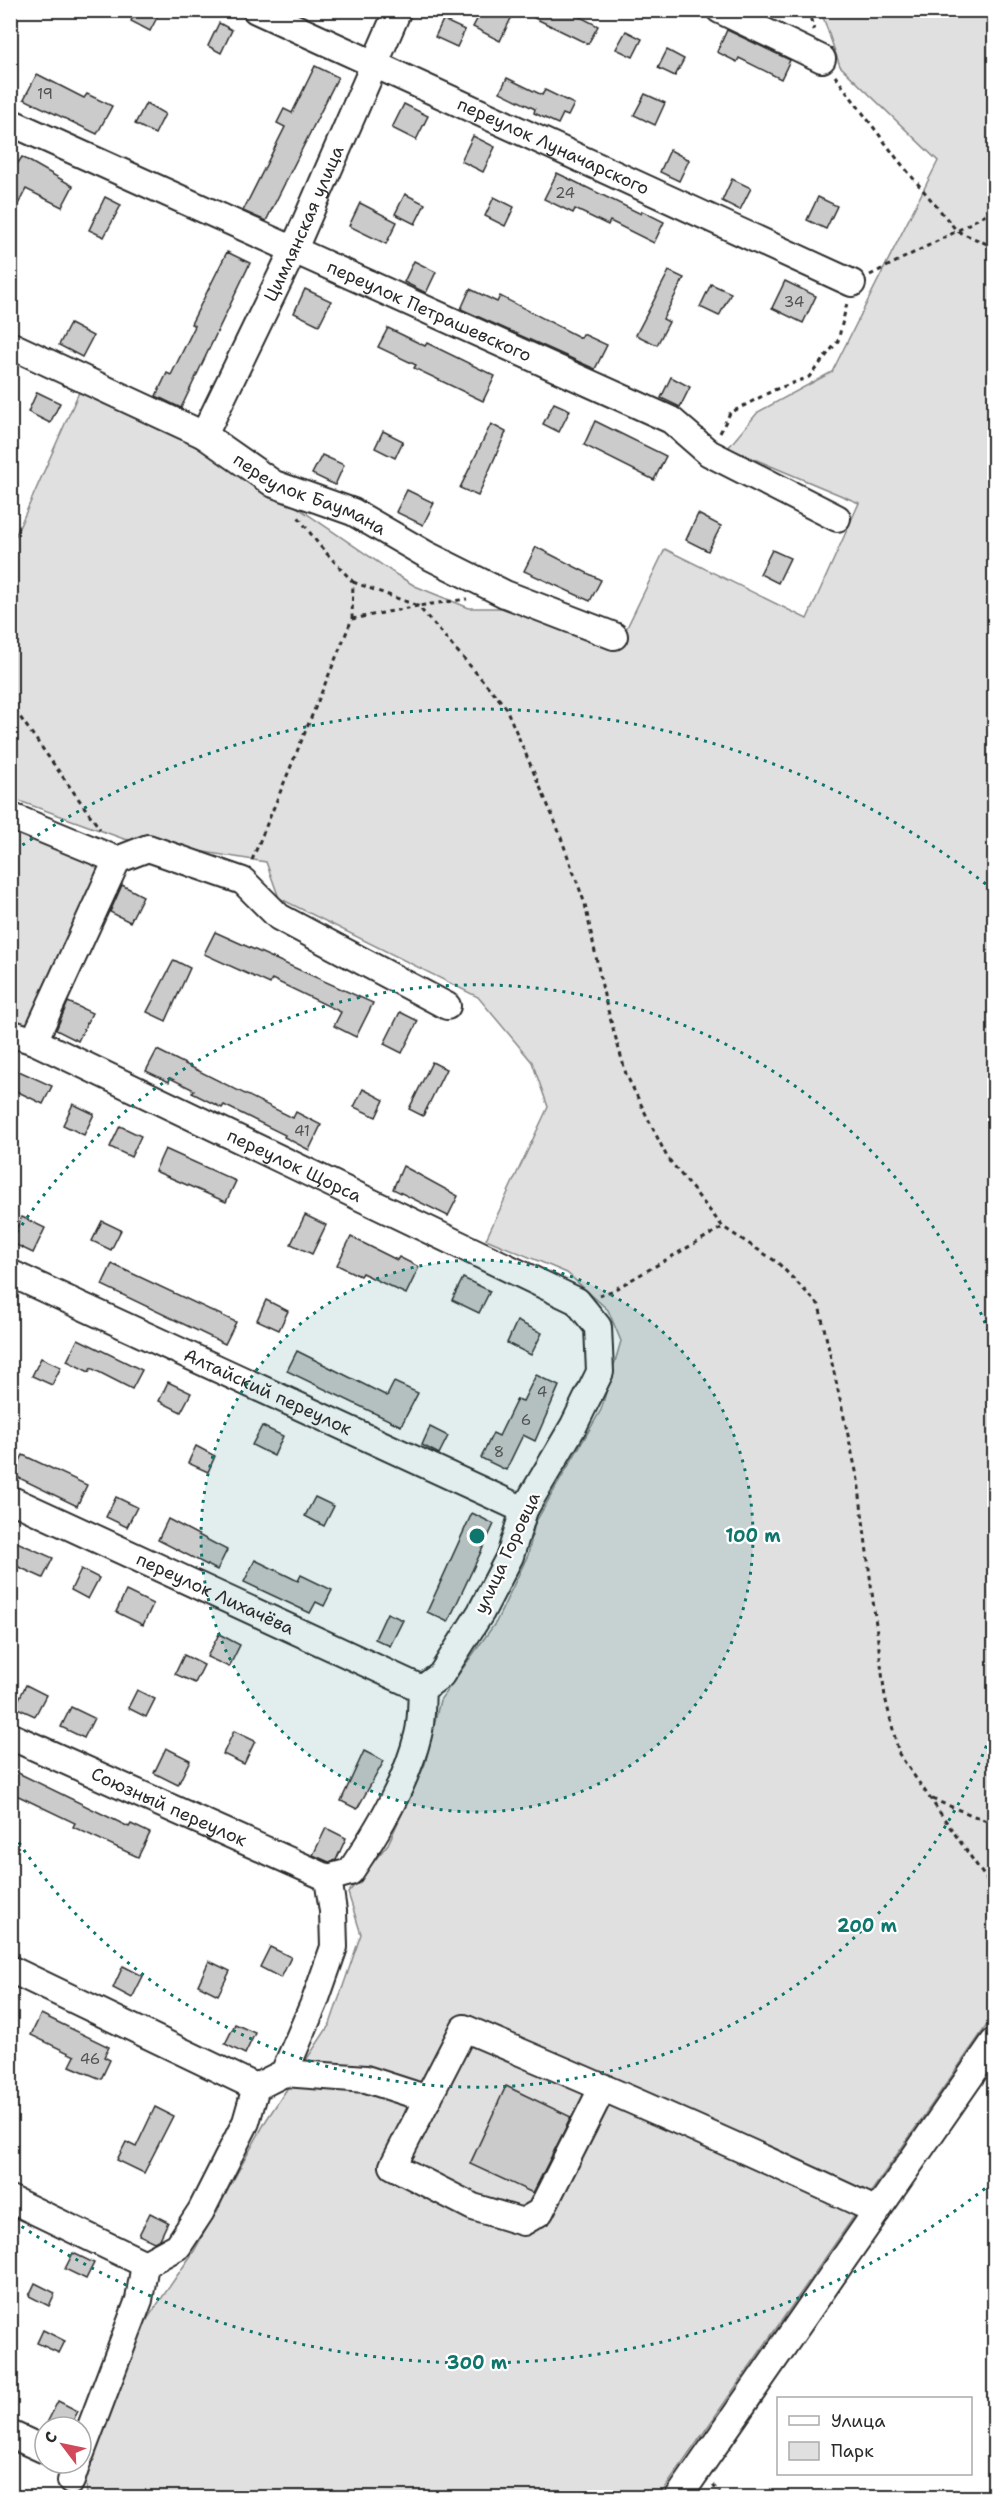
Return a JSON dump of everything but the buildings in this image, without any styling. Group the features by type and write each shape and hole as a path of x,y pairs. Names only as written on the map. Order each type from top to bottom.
{"street":[{"name":"переулок Луначарского","path":"256,10 852,284"},
{"name":"Цимлянская улица","path":"204,435 293,251 398,10"},
{"path":"720,10 822,59"},
{"name":"переулок Петрашевского","path":"10,122 671,420 710,453 837,518"},
{"name":"переулок Баумана","path":"10,345 204,435 274,484 353,512 427,555 505,594 614,636"},
{"path":"10,816 117,860"},
{"path":"22,1037 117,860 148,848 243,881 279,916 447,1006"},
{"name":"переулок Щорса","path":"22,1037 577,1301"},
{"name":"Алтайский переулок","path":"10,1273 524,1510"},
{"name":"улица Горовца","path":"422,1689 441,1675 481,1612 510,1556 524,1510 574,1425 600,1372 598,1328 577,1301"},
{"name":"переулок Лихачёва","path":"10,1498 422,1689"},
{"path":"284,2073 315,2001 334,1947 333,1911 328,1878 350,1872 375,1835 391,1804 418,1734 422,1689"},
{"name":"Союзный переулок","path":"10,1736 328,1878"},
{"path":"10,1969 256,2087"},
{"path":"603,2087 540,2212 523,2222 473,2207 393,2166 464,2028 603,2087 748,2151 877,2211"},
{"path":"678,2498 994,2042"},
{"path":"145,2264 178,2246 201,2211 246,2122 256,2087 284,2073 366,2079 428,2099"},
{"path":"10,2199 145,2264"},
{"path":"93,2421 139,2300 145,2264"},
{"path":"10,2434 33,2445"}],"path":[{"path":"822,59 898,160 957,231 994,247"},
{"path":"710,453 730,413 774,390 809,377 838,341 852,284 957,231 994,209"},
{"path":"293,510 319,545 353,582 418,606 505,706 556,824 585,904 605,1000 626,1074 668,1157 723,1227 777,1262 819,1305 858,1480 885,1697 899,1754 994,1890"},
{"path":"243,881 352,619 353,582"},
{"path":"352,619 472,598"},
{"path":"10,703 94,819 117,860"},
{"path":"577,1301 612,1291 723,1227"},
{"path":"930,1798 994,1824"}],"green space":[{"path":"821,11 994,11 994,2015 659,2497 87,2497 86,2477 93,2475 93,2458 141,2328 194,2251 267,2119 330,2024 361,1934 348,1893 388,1844 425,1764 440,1700 496,1622 528,1555 535,1523 601,1410 621,1341 608,1310 567,1273 486,1239 548,1107 532,1062 478,997 279,898 266,862 124,839 11,798 11,546 83,383 207,446 415,586 469,608 525,608 617,648 665,549 807,619 859,503 728,448 758,412 832,372 938,161 840,66"},
{"path":"10,828 104,865 27,1030 11,1023"}]}
